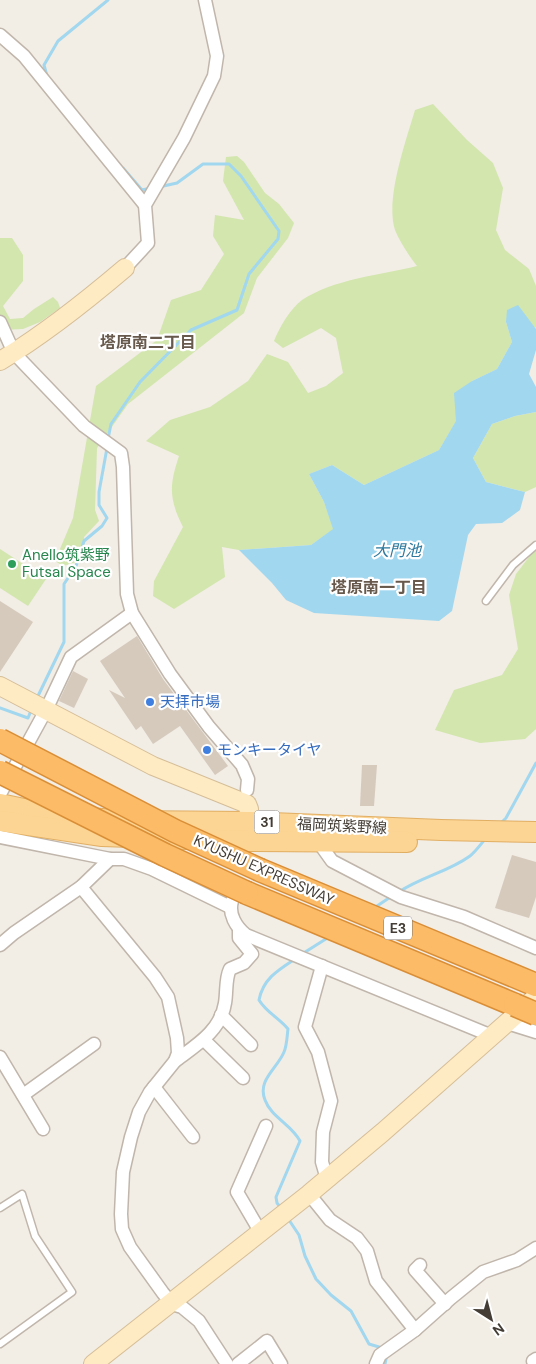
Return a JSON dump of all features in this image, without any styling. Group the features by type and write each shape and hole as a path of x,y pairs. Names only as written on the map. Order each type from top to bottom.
{"highway":[{"name":"KYUSHU EXPRESSWAY","path":"0,740 175,831 260,870 536,985"},
{"name":"KYUSHU EXPRESSWAY","path":"0,772 165,855 236,900 511,1014 536,1014"}],"main road":[{"name":"福岡筑紫野線","path":"0,804 48,814 248,831 317,840 536,844"},
{"name":"福岡筑紫野線","path":"0,821 102,836 248,831 442,830 536,832"}],"street":[{"path":"145,205 184,138 214,76 217,56 205,0"},
{"path":"0,35 24,56 145,205 148,243 125,268 80,306 34,341 7,357"},
{"path":"0,322 7,357 84,426 121,453 127,594 132,613 170,674 209,727 242,766 248,779 247,790"},
{"path":"0,794 46,710 71,657 132,613"},
{"path":"0,686 153,766 247,804 249,809 248,831"},
{"path":"0,838 110,859 124,859 236,900 239,938 252,954 244,962 230,968 227,975 224,1006 216,1025 204,1040 175,1061 154,1087 138,1112 123,1172 121,1214 122,1229 130,1247 172,1304 182,1307 198,1321 227,1364"},
{"path":"317,840 332,861 401,898 464,917 536,948"},
{"path":"0,945 14,933 81,887 110,859"},
{"path":"81,887 155,977 168,997 177,1038 178,1053 175,1061"},
{"path":"238,928 246,935 492,1036"},
{"path":"322,966 305,1027 318,1052 331,1101 323,1132 322,1162 327,1179"},
{"path":"93,1364 172,1304 309,1194 492,1036 511,1014 536,997"},
{"path":"511,1014 536,1032"},
{"path":"220,1015 251,1045"},
{"path":"204,1040 243,1078"},
{"path":"23,1095 94,1044"},
{"path":"0,1057 43,1129"},
{"path":"154,1087 193,1137"},
{"path":"260,1233 237,1192 266,1126"},
{"path":"309,1194 330,1220 358,1238 367,1251 376,1281 415,1330"},
{"path":"376,1364 380,1355 415,1330 483,1272 534,1252"},
{"path":"420,1265 415,1270 445,1304"},
{"path":"238,1364 267,1340 281,1364"},
{"path":"536,1359 533,1361 536,1364"}],"lane":[{"path":"486,601 513,565 536,545"},
{"path":"0,1208 22,1194 35,1236 72,1292 0,1344"}],"green space":[{"path":"433,104 467,140 493,163 503,188 496,230 505,250 529,269 536,286 536,329 535,327 506,322 512,342 497,369 472,381 456,410 456,422 439,450 364,485 332,465 309,474 324,502 334,529 311,545 239,550 222,547 225,577 174,609 153,596 154,581 183,527 175,508 172,492 173,476 179,456 146,441 170,420 210,407 248,381 267,354 288,362 308,393 326,386 343,373 336,338 321,328 283,348 274,341 293,308 302,300 315,293 358,278 417,266 395,230 393,203 402,153 415,110"},
{"path":"237,156 244,162 265,193 279,204 294,223 288,238 257,278 244,313 128,404 97,448 95,510 99,521 84,537 86,559 63,566 55,561 73,518 96,386 157,340 171,300 201,290 224,254 213,236 215,215 244,220 223,181 226,157"},
{"path":"0,238 12,238 23,255 23,281 3,306 10,319 23,318 53,297 58,302 60,308 40,322 23,329 0,330"},
{"path":"536,412 536,487 525,492 486,482 473,458 492,424 515,416"},
{"path":"536,548 536,729 525,739 480,743 435,730 454,690 502,675 518,649 509,595 516,574"},
{"name":"Anello筑紫野 Futsal Space","path":"0,549 46,579 28,606 0,588"}],"water":[{"name":"大門池","path":"518,305 536,329 536,350 529,374 536,387 536,412 515,416 492,424 473,458 486,482 525,492 520,510 502,523 476,524 468,535 452,611 439,621 314,613 286,600 239,550 311,545 333,529 324,502 309,474 332,465 364,485 439,450 456,421 454,393 472,381 497,369 512,342 506,322 507,310"}],"building":[{"path":"0,601 33,622 0,672"},
{"name":"天拝市場","path":"137,636 163,679 228,766 215,775 180,726 153,744 141,726 136,730 109,690 125,698 100,661"},
{"path":"73,671 88,679 74,708 59,701"},
{"path":"362,765 377,765 374,806 360,806"},
{"path":"512,855 536,862 536,897 529,918 495,908"}],"waterway":[{"path":"47,76 44,65 58,41 108,0"},
{"path":"108,439 111,424 140,382 191,330 237,310 249,274 278,239 279,231 241,176 229,164 203,164 177,183 159,187"},
{"path":"123,168 142,190 151,188"},
{"path":"37,698 64,642 64,584 76,566 84,541 102,526 107,518 99,505 99,492 107,448"},
{"path":"0,708 28,718 32,708"},
{"path":"501,823 506,818 536,763"},
{"path":"399,892 416,882 462,862 486,838"},
{"path":"374,908 392,896"},
{"path":"302,954 329,937"},
{"path":"281,1208 277,1203 276,1197 300,1141 292,1130 272,1111 265,1100 264,1086 284,1052 288,1029 259,1000 264,986 272,976 295,959"},
{"path":"287,1217 299,1235 305,1256 316,1279 331,1295 351,1311 369,1344 379,1347 381,1351"},
{"path":"385,1356 385,1364"}],"place":[{"name":"Anello筑紫野 Futsal Space","path":"12,564"},
{"name":"天拝市場","path":"150,702"},
{"name":"モンキータイヤ","path":"207,750"}],"district":[{"name":"塔原南二丁目","path":"148,342"},
{"name":"塔原南一丁目","path":"379,587"}]}
